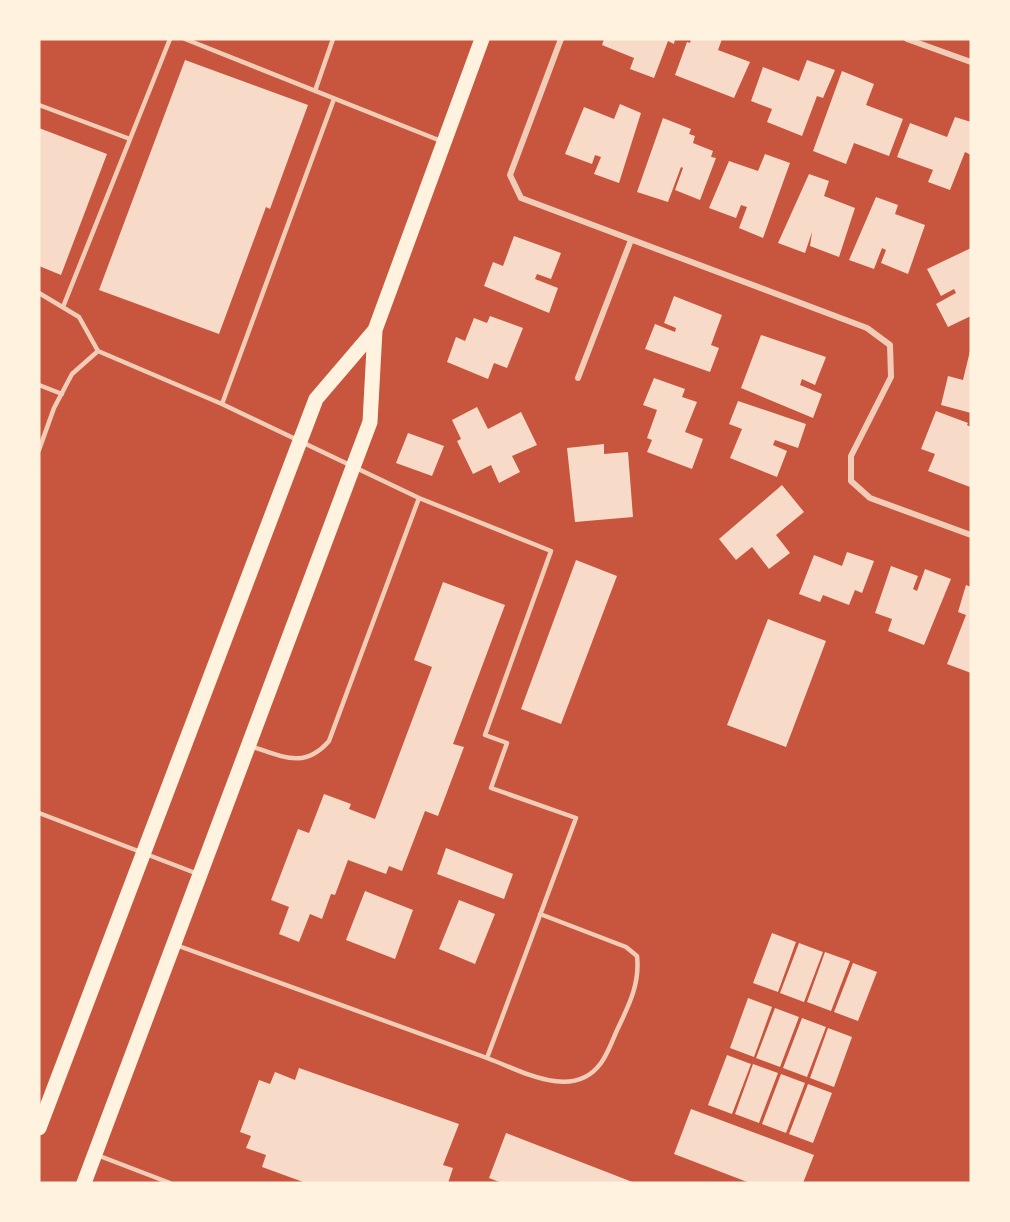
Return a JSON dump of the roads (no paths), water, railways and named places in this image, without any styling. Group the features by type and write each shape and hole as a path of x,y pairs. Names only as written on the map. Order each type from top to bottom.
{"main road":[{"path":"84,1183 370,422 375,330 482,39"},
{"path":"39,1128 316,399 375,330"}],"street":[{"path":"561,39 510,176 521,198 867,328 890,345 891,376 851,456 851,481 870,498 971,535"},
{"path":"907,39 971,62"},
{"path":"578,378 631,240"}],"lane":[{"path":"63,307 170,39"},
{"path":"185,39 444,142"},
{"path":"315,91 333,39"},
{"path":"222,404 334,99"},
{"path":"39,105 130,139"},
{"path":"39,293 79,317 98,351 222,404 419,498 552,551 485,735 507,743 491,788 576,818 487,1058"},
{"path":"39,450 72,374 98,351"},
{"path":"39,385 62,394"},
{"path":"250,746 300,759 320,751 329,741 419,498"},
{"path":"39,813 201,875"},
{"path":"175,945 553,1083 573,1081 590,1073 601,1064 633,997 639,970 637,956 626,947 540,914"},
{"path":"95,1155 170,1183"}]}
